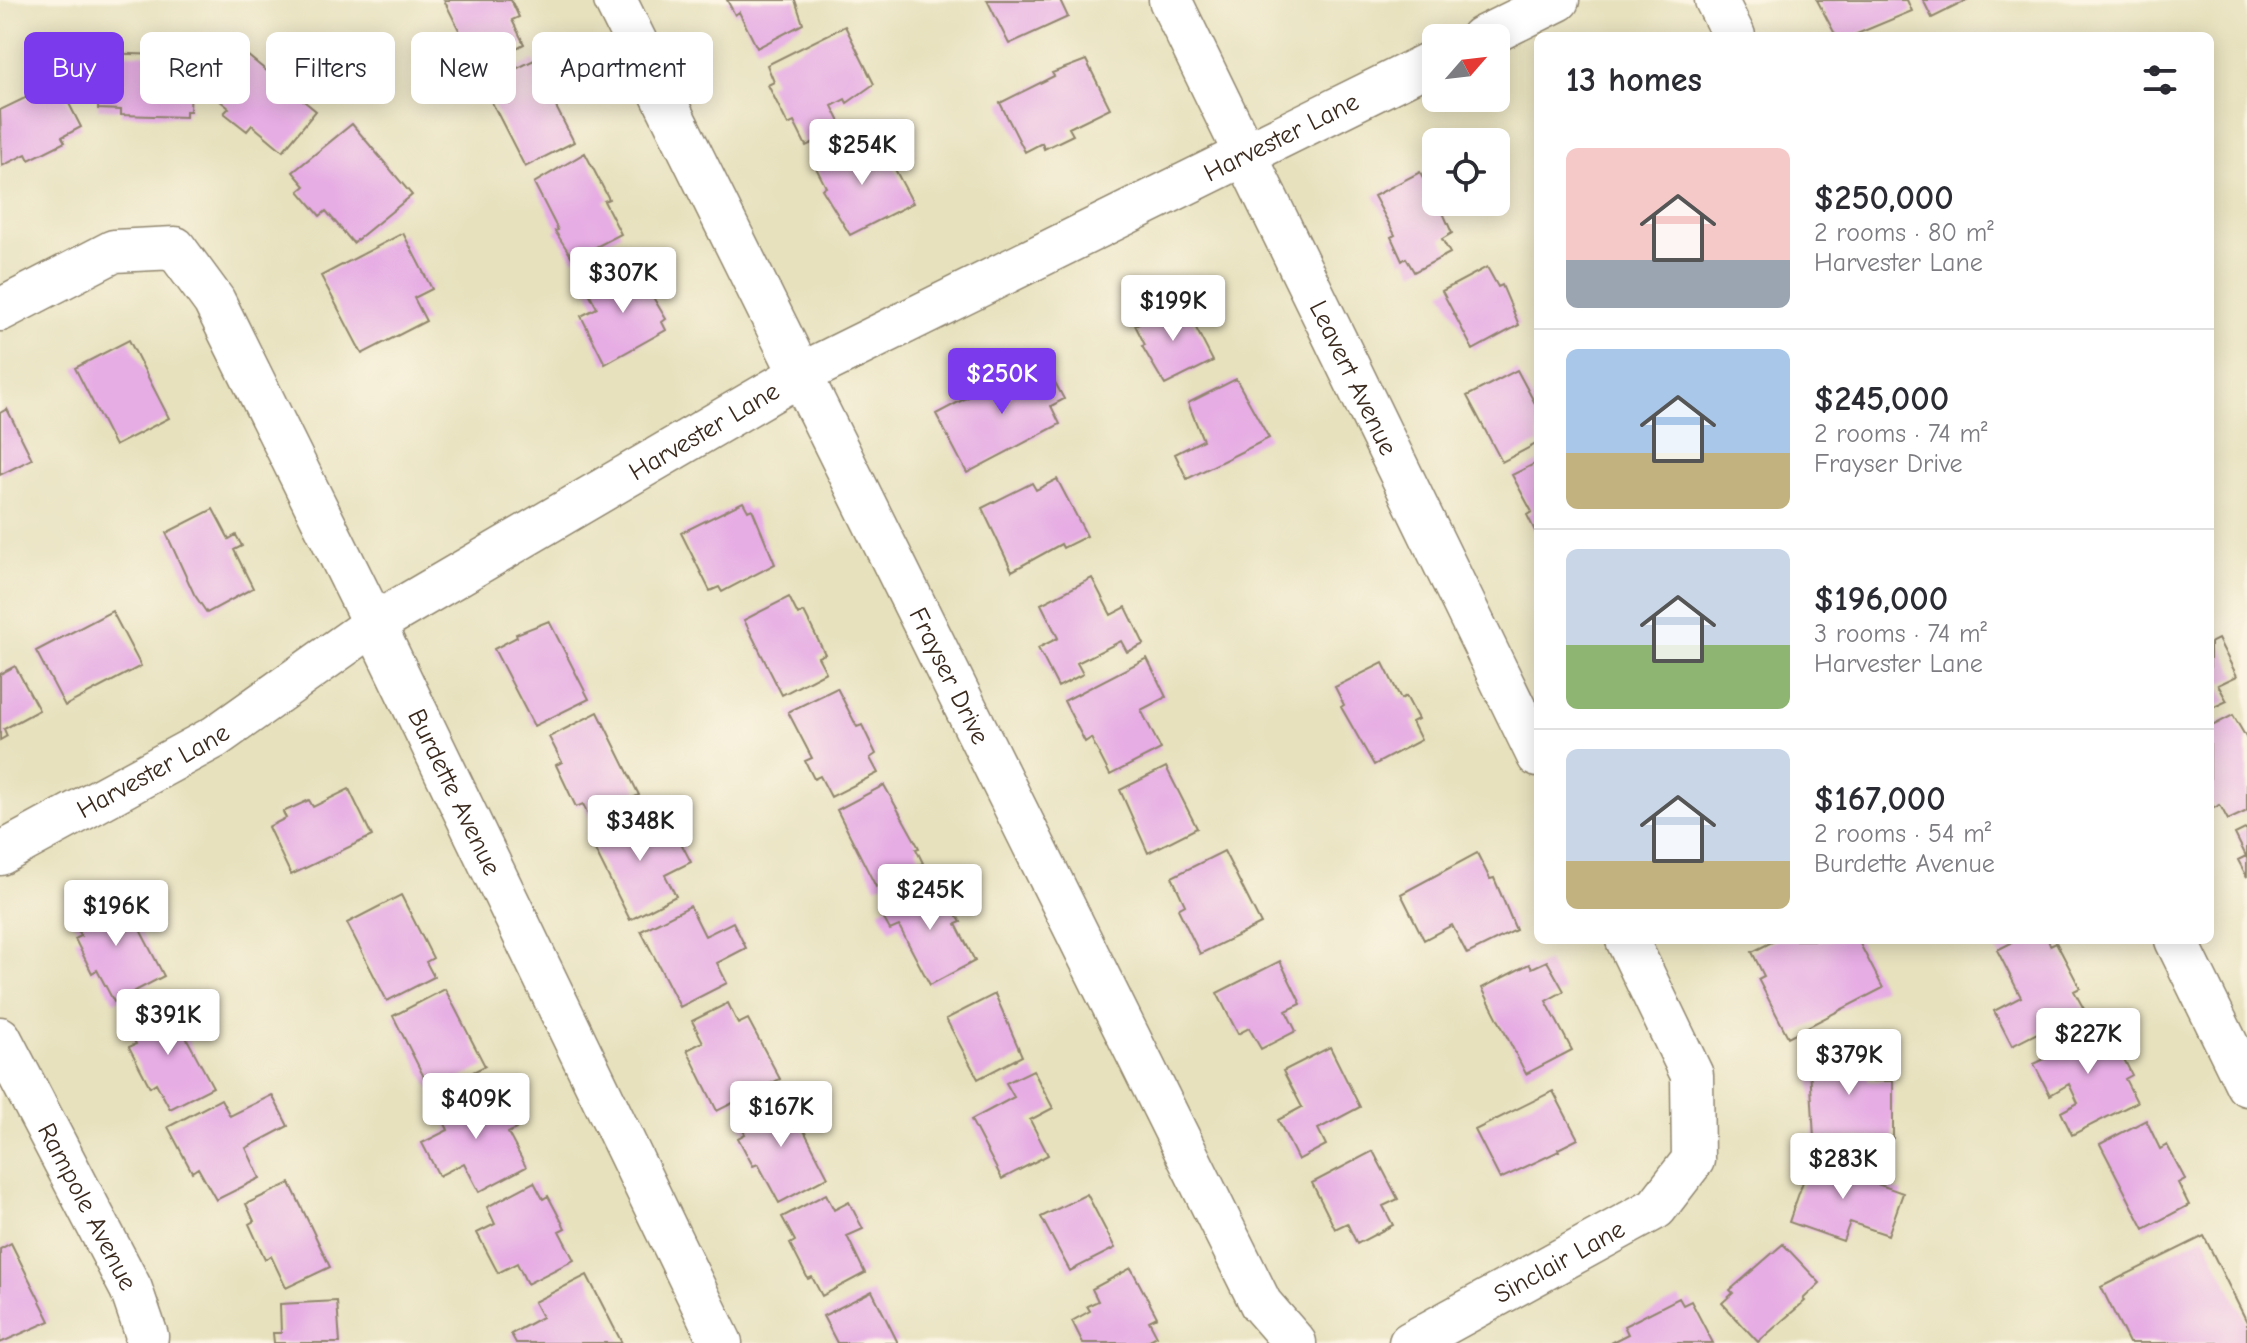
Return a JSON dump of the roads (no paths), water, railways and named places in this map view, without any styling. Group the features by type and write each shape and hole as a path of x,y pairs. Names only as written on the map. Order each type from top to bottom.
{"street":[{"name":"Frayser Drive","path":"615,0 1261,1304 1295,1343"},
{"name":"Leavert Avenue","path":"1170,0 1248,154 1534,748"},
{"path":"1509,24 1558,0"},
{"path":"1716,0 1732,32"},
{"name":"Harvester Lane","path":"0,854 215,737 374,624 801,374 1422,67"},
{"name":"Burdette Avenue","path":"0,310 114,251 175,248 214,301 374,624 721,1343"},
{"name":"Sinclair Lane","path":"1410,1343 1656,1208 1693,1160 1692,1075 1629,944"},
{"path":"2178,944 2247,1085"},
{"name":"Rampole Avenue","path":"0,1038 131,1289 146,1339"}]}
